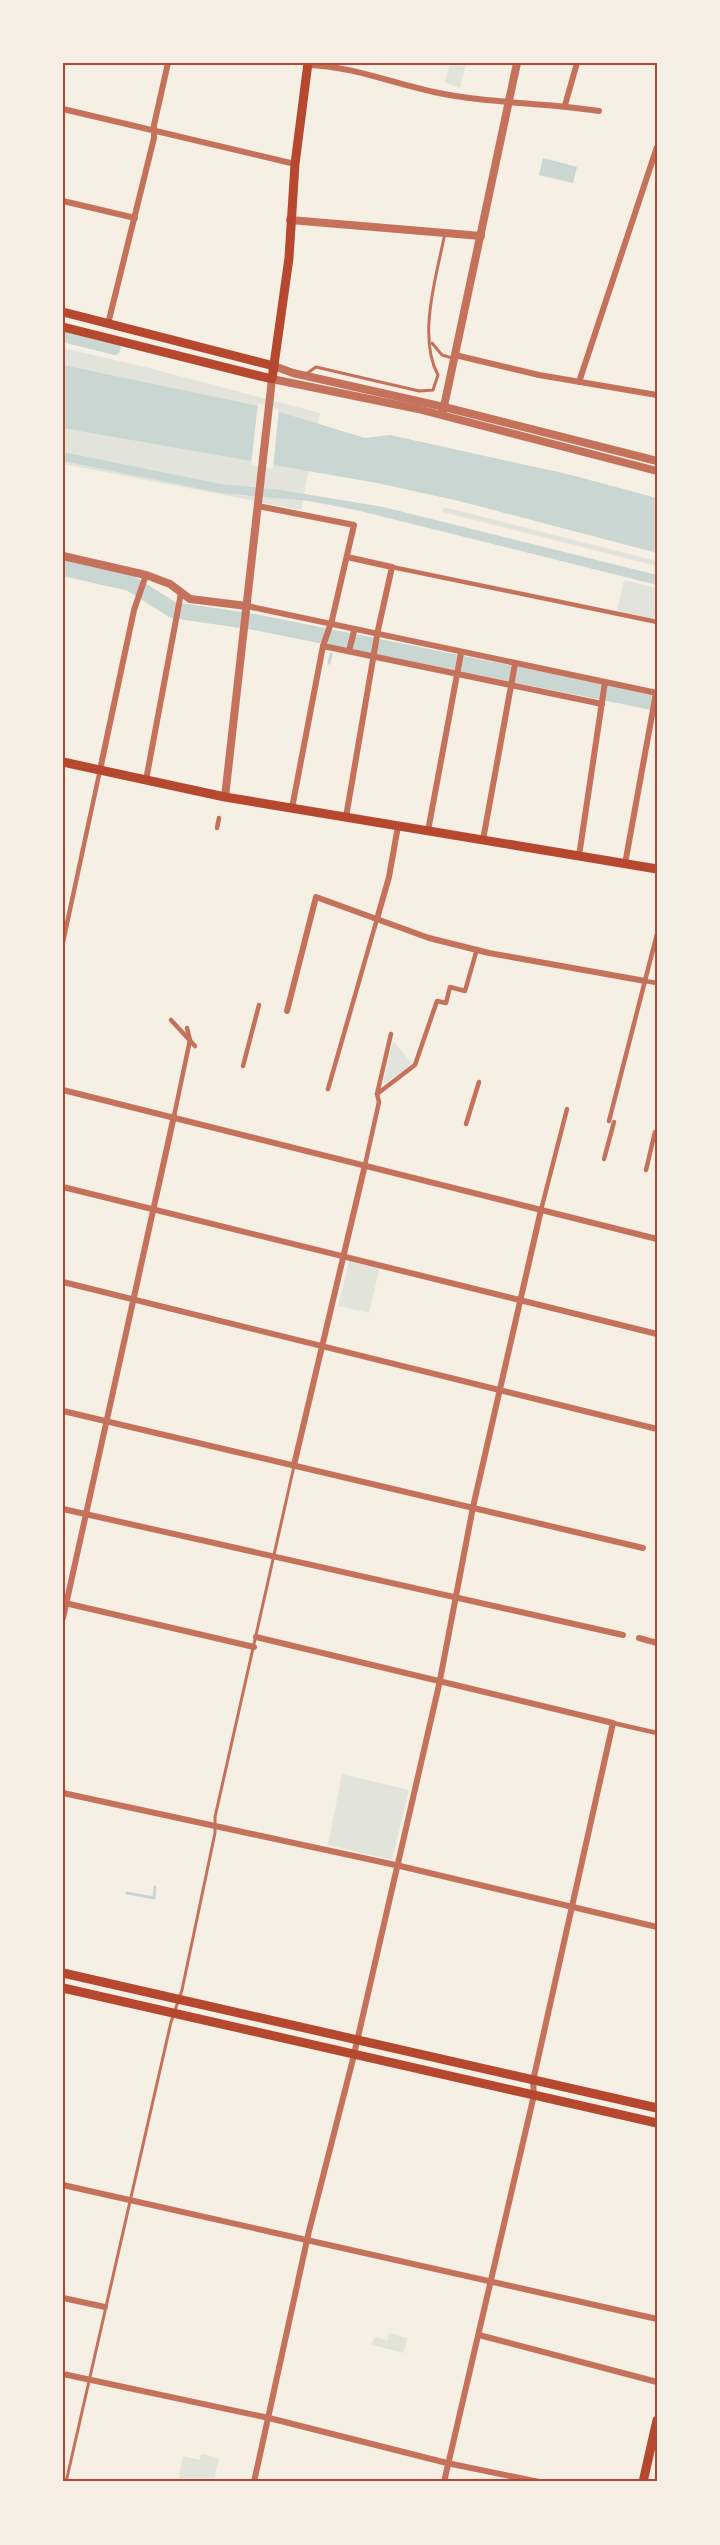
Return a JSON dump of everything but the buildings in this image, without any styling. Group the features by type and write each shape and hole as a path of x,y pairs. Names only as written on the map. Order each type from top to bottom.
{"main road":[{"path":"63,327 272,379 289,258 295,164 307,64"},
{"path":"63,312 274,366"},
{"path":"63,762 225,797 657,869"},
{"path":"63,1973 657,2108"},
{"path":"63,1988 657,2123"},
{"path":"643,2482 657,2420"}],"street":[{"path":"108,324 155,131 168,63"},
{"path":"443,411 518,63"},
{"path":"565,105 577,63"},
{"path":"307,64 346,68 434,92 509,103 565,105 599,111"},
{"path":"63,109 295,164"},
{"path":"579,382 657,147"},
{"path":"63,201 135,218"},
{"path":"290,220 481,236"},
{"path":"454,357 657,395"},
{"path":"274,366 657,471"},
{"path":"225,797 272,379 443,411 657,461"},
{"path":"259,503 354,525 329,629 323,644 292,808"},
{"path":"63,556 170,584 190,599 656,695 625,864"},
{"path":"347,557 657,622"},
{"path":"346,817 374,654 392,567"},
{"path":"63,942 134,610 145,579"},
{"path":"146,780 181,593"},
{"path":"349,649 353,634"},
{"path":"323,644 602,701"},
{"path":"428,831 461,655"},
{"path":"483,840 514,667"},
{"path":"579,856 604,685"},
{"path":"218,828 219,818"},
{"path":"328,1089 389,877 398,826"},
{"path":"287,1011 316,897 429,938 657,983"},
{"path":"604,1159 611,1121 657,934"},
{"path":"377,1094 415,1065 422,1039 437,1001 446,1003 450,987 465,991 477,949"},
{"path":"243,1066 258,1005"},
{"path":"171,1020 195,1046"},
{"path":"63,1618 190,1040 187,1028"},
{"path":"294,1465 379,1102 377,1094 391,1034"},
{"path":"465,1124 479,1082"},
{"path":"63,1090 657,1239"},
{"path":"254,2482 307,2239 354,2054 440,1681 473,1507 519,1299 567,1109"},
{"path":"646,1170 655,1132"},
{"path":"63,1187 657,1334"},
{"path":"63,1282 657,1429"},
{"path":"63,1411 644,1548"},
{"path":"63,1509 623,1635"},
{"path":"65,1603 254,1647"},
{"path":"256,1637 657,1733"},
{"path":"639,1638 657,1642"},
{"path":"444,2482 534,2095 532,2080 613,1723"},
{"path":"63,1793 396,1866 657,1927"},
{"path":"63,2185 657,2319"},
{"path":"63,2298 105,2307"},
{"path":"479,2335 657,2382"},
{"path":"63,2374 269,2418 447,2463 539,2482"}],"lane":[{"path":"304,375 316,367 428,392 433,390 438,375 433,365 428,322 446,232"},
{"path":"430,341 437,351 454,357"},
{"path":"66,2482 130,2199 179,1999 294,1465"}],"shaded area":[{"path":"450,63 466,63 460,88 445,82"},
{"path":"543,158 577,167 573,183 539,175"},
{"path":"63,348 320,413 301,510 63,464"},
{"path":"63,365 263,407 365,438 390,435 567,474 657,498 657,553 459,501 377,483 63,428"},
{"path":"63,452 221,484 281,490 383,507 657,575 657,585 356,510 309,501 221,493 63,461"},
{"path":"444,507 657,561 657,566 442,512"},
{"path":"624,580 657,588 657,620 617,611"},
{"path":"393,1041 414,1065 383,1084"},
{"path":"350,1258 380,1266 369,1313 338,1306"},
{"path":"342,1774 409,1790 392,1860 328,1845"},
{"path":"389,2333 407,2338 404,2353 372,2345 374,2337 387,2340"},
{"path":"201,2454 219,2458 214,2482 178,2482 183,2456 200,2460"}],"pier":[{"path":"258,403 279,409 273,469 251,465"}],"waterway":[{"path":"66,335 116,345 115,350 66,338 66,335"},
{"path":"63,568 130,583 173,610 255,622 657,703"},
{"path":"329,663 331,654"},
{"path":"127,1893 154,1898 155,1887"}]}
